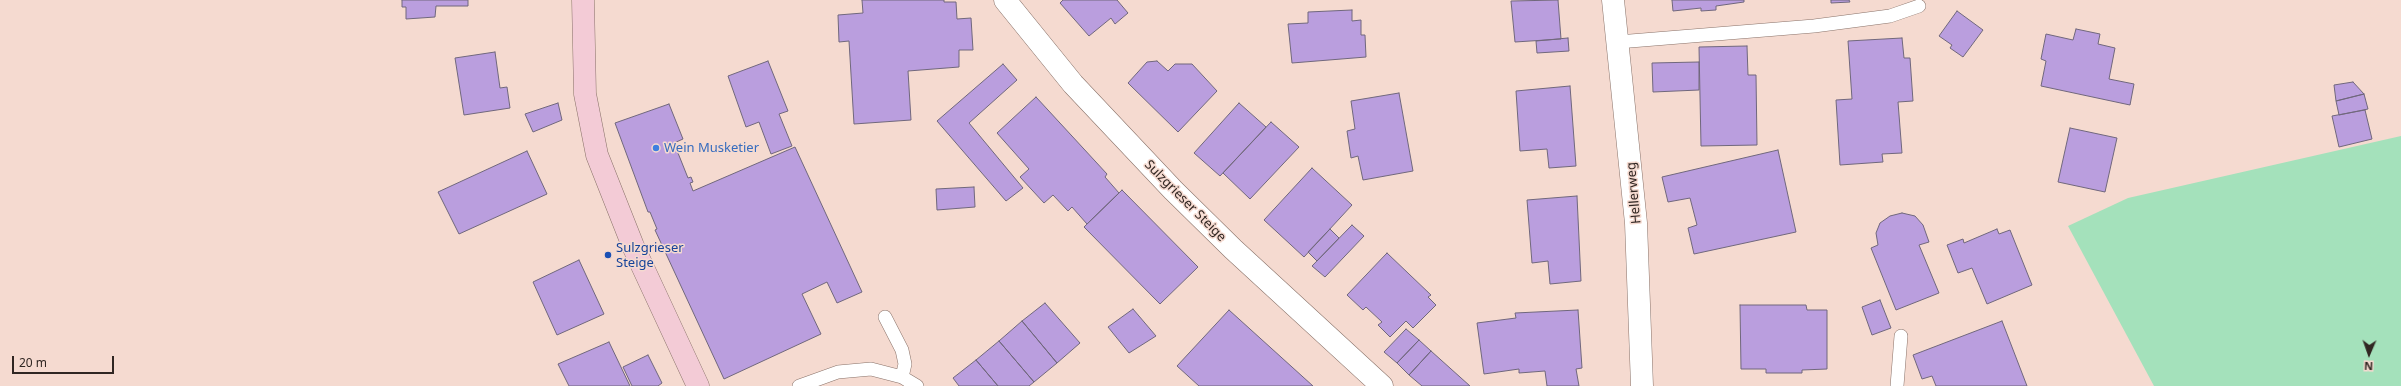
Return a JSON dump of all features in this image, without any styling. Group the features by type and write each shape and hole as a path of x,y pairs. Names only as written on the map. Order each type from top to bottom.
{"main road":[{"path":"583,0 585,94 597,155 633,246 698,386"}],"street":[{"name":"Sulzgrieser Steige","path":"1005,0 1073,84 1168,184 1233,249 1382,386"},
{"name":"Hellerweg","path":"1614,0 1636,223 1642,386"}],"lane":[{"path":"1618,42 1822,25 1890,16 1919,6"},
{"path":"885,317 902,350 905,364 902,377"},
{"path":"1897,386 1901,336"},
{"path":"799,386 823,376 855,369 871,369 902,377 916,386"}],"green space":[{"path":"2401,136 2401,386 2154,386 2068,226 2128,198"}],"building":[{"path":"402,0 468,0 468,6 436,6 435,17 406,19 406,7 402,7"},
{"path":"862,0 944,0 944,2 956,2 957,19 971,18 973,50 959,50 959,67 908,71 911,120 854,124 849,41 839,42 838,15 863,13"},
{"path":"1063,0 1117,0 1128,13 1115,24 1111,18 1089,36 1060,3"},
{"path":"1558,0 1561,39 1515,42 1511,1"},
{"path":"1672,0 1744,0 1744,2 1716,6 1716,10 1701,11 1701,8 1673,11"},
{"path":"1831,0 1849,0 1850,2 1831,3"},
{"path":"1352,10 1352,21 1361,20 1361,35 1365,35 1366,57 1292,63 1288,24 1308,23 1308,12"},
{"path":"1957,11 1983,30 1963,57 1950,48 1952,45 1939,36"},
{"path":"2076,29 2100,34 2098,44 2115,48 2109,79 2134,84 2130,105 2041,86 2046,61 2041,59 2046,34 2073,40"},
{"path":"1568,38 1569,51 1537,53 1536,41"},
{"path":"1902,38 1904,58 1910,58 1913,101 1898,102 1902,153 1882,154 1883,162 1840,165 1836,100 1852,99 1848,41"},
{"path":"1747,46 1748,75 1756,75 1757,145 1701,146 1699,47"},
{"path":"495,52 500,88 507,87 510,108 464,115 455,58"},
{"path":"768,61 788,111 779,114 792,146 771,154 759,122 746,127 728,76"},
{"path":"1157,61 1168,71 1175,64 1192,64 1217,91 1178,132 1128,83 1147,62"},
{"path":"1699,62 1699,90 1653,92 1652,63"},
{"path":"1003,64 1017,80 969,123 1023,188 1006,201 937,121"},
{"path":"2353,82 2364,94 2336,101 2334,85"},
{"path":"1570,86 1576,166 1549,168 1547,149 1520,151 1516,91"},
{"path":"1399,93 1413,171 1363,180 1358,156 1351,158 1347,131 1355,129 1351,101"},
{"path":"2364,94 2368,109 2339,115 2336,101"},
{"path":"1036,97 1107,174 1105,177 1119,193 1087,224 1072,207 1068,211 1053,195 1044,203 1020,177 1029,169 997,133"},
{"path":"558,103 562,120 533,132 525,114"},
{"path":"1239,103 1266,127 1220,176 1194,153"},
{"path":"669,104 683,139 674,143 688,178 691,177 693,182 690,183 693,191 795,147 862,292 837,303 827,282 802,294 821,334 724,379 655,230 657,229 650,212 648,212 615,123"},
{"path":"2365,110 2372,139 2339,147 2332,116"},
{"path":"1271,122 1299,147 1250,199 1223,173"},
{"path":"2070,128 2117,138 2105,192 2058,182"},
{"path":"1778,150 1796,232 1694,254 1688,228 1697,225 1690,198 1668,202 1662,177"},
{"path":"527,151 547,194 459,234 438,192"},
{"path":"1312,168 1352,205 1304,257 1264,220"},
{"path":"974,187 975,207 937,210 936,189"},
{"path":"1122,190 1198,267 1160,304 1084,227"},
{"path":"1577,196 1581,281 1550,284 1548,261 1532,263 1527,200"},
{"path":"1902,213 1915,216 1923,225 1929,242 1919,245 1939,293 1896,310 1871,248 1878,245 1876,233 1880,223 1890,216"},
{"path":"1352,225 1364,236 1325,277 1312,266"},
{"path":"1330,229 1339,238 1317,261 1308,252"},
{"path":"1997,229 1999,234 2010,230 2032,285 1987,304 1972,268 1958,273 1947,245 1963,239 1964,243"},
{"path":"1387,253 1431,295 1428,297 1436,305 1413,328 1406,321 1390,337 1378,325 1382,322 1366,307 1363,310 1347,295"},
{"path":"579,260 604,314 557,335 533,282"},
{"path":"1880,300 1891,328 1872,335 1862,307"},
{"path":"1045,303 1080,343 1057,363 1022,321"},
{"path":"1740,305 1806,305 1807,310 1827,310 1827,369 1802,370 1802,373 1766,373 1766,369 1741,369"},
{"path":"1133,309 1156,336 1129,353 1108,327"},
{"path":"1229,310 1313,386 1199,386 1177,366"},
{"path":"1578,310 1582,368 1576,369 1579,386 1547,386 1545,371 1519,373 1519,369 1484,374 1477,323 1516,318 1515,313"},
{"path":"1022,321 1057,363 1034,382 999,341"},
{"path":"2002,321 2027,386 1936,386 1932,376 1922,379 1913,355"},
{"path":"1406,329 1419,340 1397,363 1384,352"},
{"path":"1419,340 1431,351 1409,375 1397,363"},
{"path":"999,341 1034,382 1029,386 998,386 976,360"},
{"path":"609,342 630,386 569,386 558,364"},
{"path":"1431,351 1470,386 1422,386 1409,375"},
{"path":"648,355 662,383 658,386 632,386 623,367"},
{"path":"976,360 998,386 959,386 953,378"}],"place":[{"name":"Wein Musketier","path":"656,148"},
{"name":"Sulzgrieser Steige","path":"608,255"}]}
